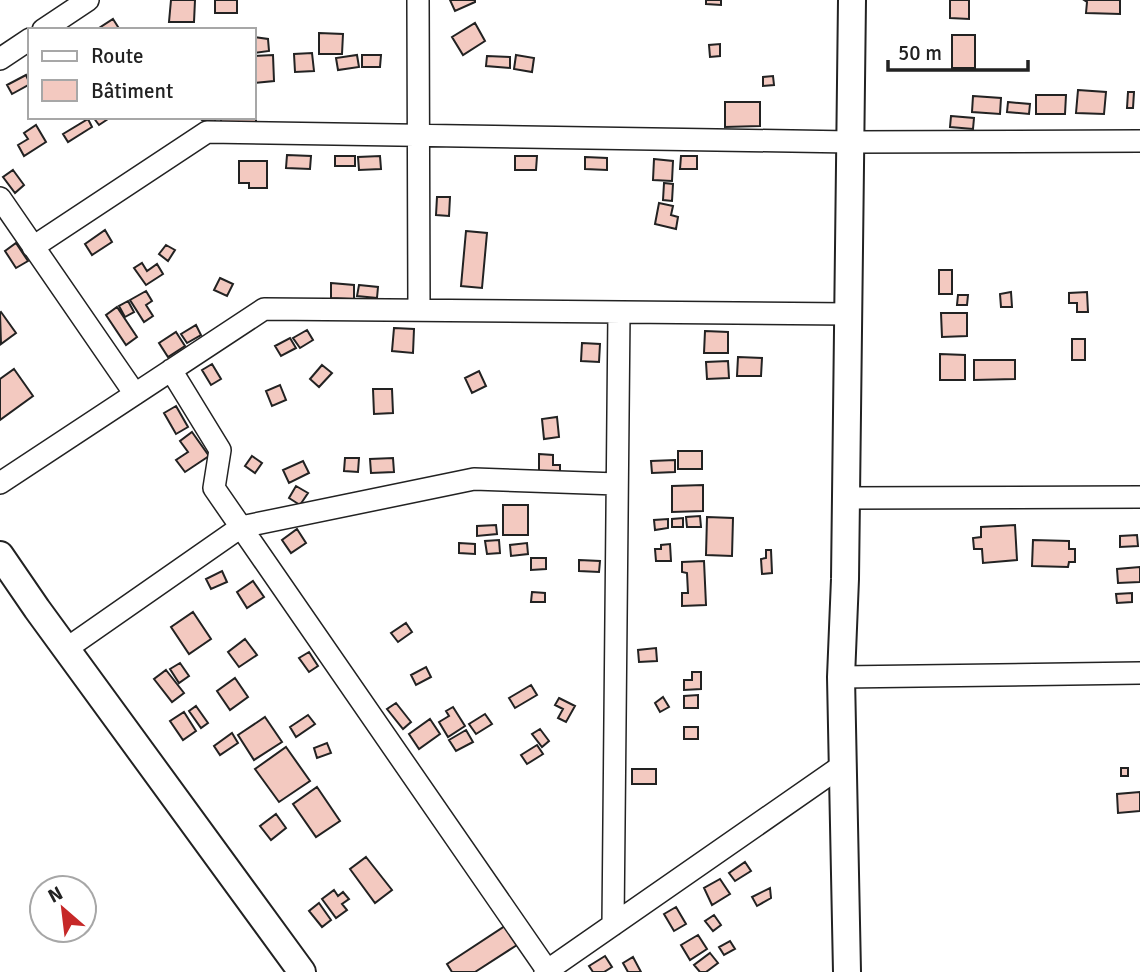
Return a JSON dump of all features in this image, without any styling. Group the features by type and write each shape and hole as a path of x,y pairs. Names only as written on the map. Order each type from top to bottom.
{"main road":[{"path":"847,972 841,677 849,314 852,0"},
{"path":"0,555 302,972"}],"street":[{"path":"46,28 88,0"},
{"path":"418,0 419,310"},
{"path":"0,59 28,40"},
{"path":"33,247 207,132 850,142 1140,141"},
{"path":"0,198 135,394"},
{"path":"0,483 264,309 849,314"},
{"path":"612,925 619,312"},
{"path":"171,370 220,450 214,488 546,971 843,765"},
{"path":"66,649 241,527 474,479 617,484"},
{"path":"846,498 1140,497"},
{"path":"841,677 1140,673"}],"building":[{"path":"171,0 195,0 194,22 169,22"},
{"path":"215,0 237,0 237,13 215,13"},
{"path":"450,0 475,0 475,2 455,11"},
{"path":"706,0 721,0 721,5 706,4"},
{"path":"950,0 969,0 969,19 950,18"},
{"path":"1084,0 1120,0 1120,14 1086,13 1087,2"},
{"path":"113,19 119,28 99,28"},
{"path":"475,23 485,41 463,55 452,37"},
{"path":"319,33 343,34 342,54 319,54"},
{"path":"952,35 975,35 975,68 952,68"},
{"path":"256,37 268,39 269,51 256,53"},
{"path":"720,44 720,56 710,57 709,45"},
{"path":"312,53 314,71 295,72 294,54"},
{"path":"273,55 274,81 256,83 256,56"},
{"path":"357,55 359,67 338,70 336,58"},
{"path":"362,55 381,55 380,67 362,67"},
{"path":"516,55 534,58 532,72 514,69"},
{"path":"487,56 510,57 510,68 486,66"},
{"path":"26,75 28,80 28,85 12,94 7,85"},
{"path":"773,76 774,85 763,86 763,77"},
{"path":"1078,90 1106,92 1104,114 1076,113"},
{"path":"1128,92 1134,92 1133,108 1127,108"},
{"path":"1036,95 1066,95 1065,114 1036,114"},
{"path":"973,96 1001,98 1000,114 972,112"},
{"path":"725,102 760,102 760,126 725,127"},
{"path":"1008,102 1030,104 1029,114 1007,112"},
{"path":"951,116 974,118 973,129 950,127"},
{"path":"88,119 92,127 68,142 63,134"},
{"path":"94,119 108,119 99,125"},
{"path":"221,119 256,119 256,128 221,128"},
{"path":"36,125 46,142 24,156 18,145 28,139 24,133"},
{"path":"287,155 311,156 310,169 286,168"},
{"path":"335,156 355,156 355,166 335,166"},
{"path":"380,156 381,169 359,170 358,157"},
{"path":"515,156 537,156 536,170 515,170"},
{"path":"681,156 697,156 697,169 680,169"},
{"path":"585,157 607,158 607,170 585,169"},
{"path":"654,159 673,161 672,181 653,180"},
{"path":"239,161 267,161 267,188 249,188 249,183 239,183"},
{"path":"13,170 24,185 15,193 3,177"},
{"path":"664,183 673,184 672,201 663,200"},
{"path":"437,197 450,197 449,216 436,215"},
{"path":"659,203 673,206 671,215 678,217 676,229 655,224"},
{"path":"105,230 112,242 92,255 85,244"},
{"path":"466,231 487,233 482,288 461,286"},
{"path":"16,243 28,261 16,268 5,251"},
{"path":"166,245 175,250 168,261 159,254"},
{"path":"142,263 147,271 157,264 163,274 146,285 134,268"},
{"path":"939,270 952,270 952,294 939,294"},
{"path":"220,278 233,284 227,296 214,290"},
{"path":"331,283 354,285 354,299 331,298"},
{"path":"359,285 378,287 377,298 357,296"},
{"path":"146,291 152,301 146,305 153,316 144,322 130,300"},
{"path":"1011,292 1012,307 1001,307 1000,294"},
{"path":"1087,292 1088,312 1077,312 1077,303 1069,303 1069,293"},
{"path":"958,295 968,295 967,305 957,305"},
{"path":"128,301 134,312 125,317 119,306"},
{"path":"117,307 137,337 126,345 106,315"},
{"path":"0,313 16,333 1,344"},
{"path":"941,313 967,313 967,336 942,337"},
{"path":"196,325 201,335 187,343 181,334"},
{"path":"394,328 414,329 413,353 392,351"},
{"path":"307,330 313,340 300,348 293,338"},
{"path":"705,331 728,332 728,353 704,353"},
{"path":"176,332 185,346 168,357 159,343"},
{"path":"290,338 296,348 281,356 275,346"},
{"path":"1072,339 1085,339 1085,360 1072,360"},
{"path":"582,343 600,344 599,362 581,361"},
{"path":"940,354 965,355 965,380 940,380"},
{"path":"738,357 762,358 761,376 737,376"},
{"path":"974,360 1015,360 1015,379 974,380"},
{"path":"728,361 729,378 707,379 706,362"},
{"path":"212,364 221,379 211,385 202,370"},
{"path":"322,365 332,373 319,387 310,379"},
{"path":"14,369 33,396 0,420 0,379"},
{"path":"479,371 486,386 472,393 465,378"},
{"path":"280,385 286,400 272,406 266,391"},
{"path":"373,389 392,389 393,413 374,414"},
{"path":"176,406 188,427 176,434 164,413"},
{"path":"557,417 559,437 544,439 542,419"},
{"path":"192,432 209,456 185,472 176,460 188,452 180,441"},
{"path":"678,451 702,451 702,469 678,469"},
{"path":"539,454 553,455 553,465 560,465 560,475 539,475"},
{"path":"252,456 262,463 255,473 245,466"},
{"path":"345,458 359,458 358,472 344,471"},
{"path":"393,458 394,472 371,473 370,459"},
{"path":"675,460 675,472 652,473 651,461"},
{"path":"303,461 309,473 289,483 283,470"},
{"path":"703,485 703,511 672,512 672,486"},
{"path":"296,486 308,493 300,505 289,498"},
{"path":"503,505 528,505 528,535 503,535"},
{"path":"700,516 701,527 687,527 686,517"},
{"path":"707,517 733,518 732,556 706,555"},
{"path":"683,518 683,527 672,527 672,519"},
{"path":"668,519 668,528 655,530 654,520"},
{"path":"496,525 497,534 477,536 477,526"},
{"path":"1015,525 1017,560 983,563 982,549 974,549 973,538 981,537 981,527"},
{"path":"297,529 306,543 291,553 282,540"},
{"path":"1137,535 1138,546 1120,547 1120,536"},
{"path":"499,540 500,553 487,554 485,541"},
{"path":"1033,540 1069,541 1069,549 1075,549 1075,562 1069,562 1068,567 1032,566"},
{"path":"459,543 475,544 475,554 459,553"},
{"path":"527,543 528,554 511,556 510,545"},
{"path":"670,544 671,561 656,561 655,549"},
{"path":"766,550 771,550 772,573 762,574 761,559 766,558"},
{"path":"531,558 546,558 546,569 531,570"},
{"path":"579,560 600,561 599,572 579,571"},
{"path":"704,561 706,605 682,606 682,593 688,593 687,573 682,572 682,562"},
{"path":"1140,567 1140,582 1118,583 1117,569"},
{"path":"222,571 227,582 211,589 206,579"},
{"path":"253,581 264,597 247,608 237,592"},
{"path":"532,592 545,593 545,602 531,602"},
{"path":"1132,593 1132,602 1117,603 1116,594"},
{"path":"193,612 211,639 189,654 171,627"},
{"path":"406,623 412,632 398,642 391,633"},
{"path":"245,639 257,655 239,667 228,652"},
{"path":"656,648 657,661 639,662 638,650"},
{"path":"309,652 318,666 309,672 299,658"},
{"path":"180,663 189,676 179,683 170,669"},
{"path":"426,667 431,677 416,685 411,675"},
{"path":"166,670 184,693 172,702 154,679"},
{"path":"692,672 701,672 701,689 684,690 684,680 692,680"},
{"path":"235,678 248,697 230,710 217,691"},
{"path":"531,685 537,695 515,708 509,698"},
{"path":"698,695 698,708 684,708 684,696"},
{"path":"663,697 669,707 660,712 655,703"},
{"path":"559,698 575,706 566,722 558,718 563,709 555,705"},
{"path":"396,703 411,722 403,729 387,709"},
{"path":"196,706 208,723 201,728 189,711"},
{"path":"453,707 465,726 448,737 439,722 449,716 446,711"},
{"path":"184,712 196,731 183,740 170,721"},
{"path":"485,714 492,724 476,734 469,724"},
{"path":"308,715 315,724 296,737 290,727"},
{"path":"265,717 282,742 254,760 238,735"},
{"path":"430,719 440,734 419,749 409,734"},
{"path":"684,727 698,727 698,739 684,739"},
{"path":"540,729 549,741 542,747 532,734"},
{"path":"466,730 473,742 456,751 449,740"},
{"path":"232,733 238,743 220,755 214,746"},
{"path":"327,743 331,753 317,758 314,748"},
{"path":"537,745 543,754 527,764 521,755"},
{"path":"286,747 310,781 279,802 255,769"},
{"path":"1121,768 1128,768 1128,776 1121,776"},
{"path":"632,769 656,769 656,784 632,784"},
{"path":"317,787 340,821 316,837 293,804"},
{"path":"1140,792 1140,811 1118,813 1117,794"},
{"path":"276,814 286,828 271,840 260,826"},
{"path":"366,857 392,890 375,903 350,869"},
{"path":"745,862 751,871 735,881 729,873"},
{"path":"720,879 730,894 712,905 704,888"},
{"path":"770,888 771,898 757,906 752,897"},
{"path":"334,890 338,896 343,892 349,899 342,904 347,910 336,918 322,899"},
{"path":"319,903 331,920 322,927 309,911"},
{"path":"676,907 686,924 674,931 664,914"},
{"path":"714,915 721,925 713,931 705,921"},
{"path":"505,926 517,945 475,972 452,972 447,964"},
{"path":"698,935 707,949 690,960 681,945"},
{"path":"730,941 735,949 724,955 719,947"},
{"path":"710,953 718,963 706,972 700,972 694,965"},
{"path":"605,956 612,967 604,972 593,972 589,966"},
{"path":"633,957 641,972 628,972 623,963"}]}
